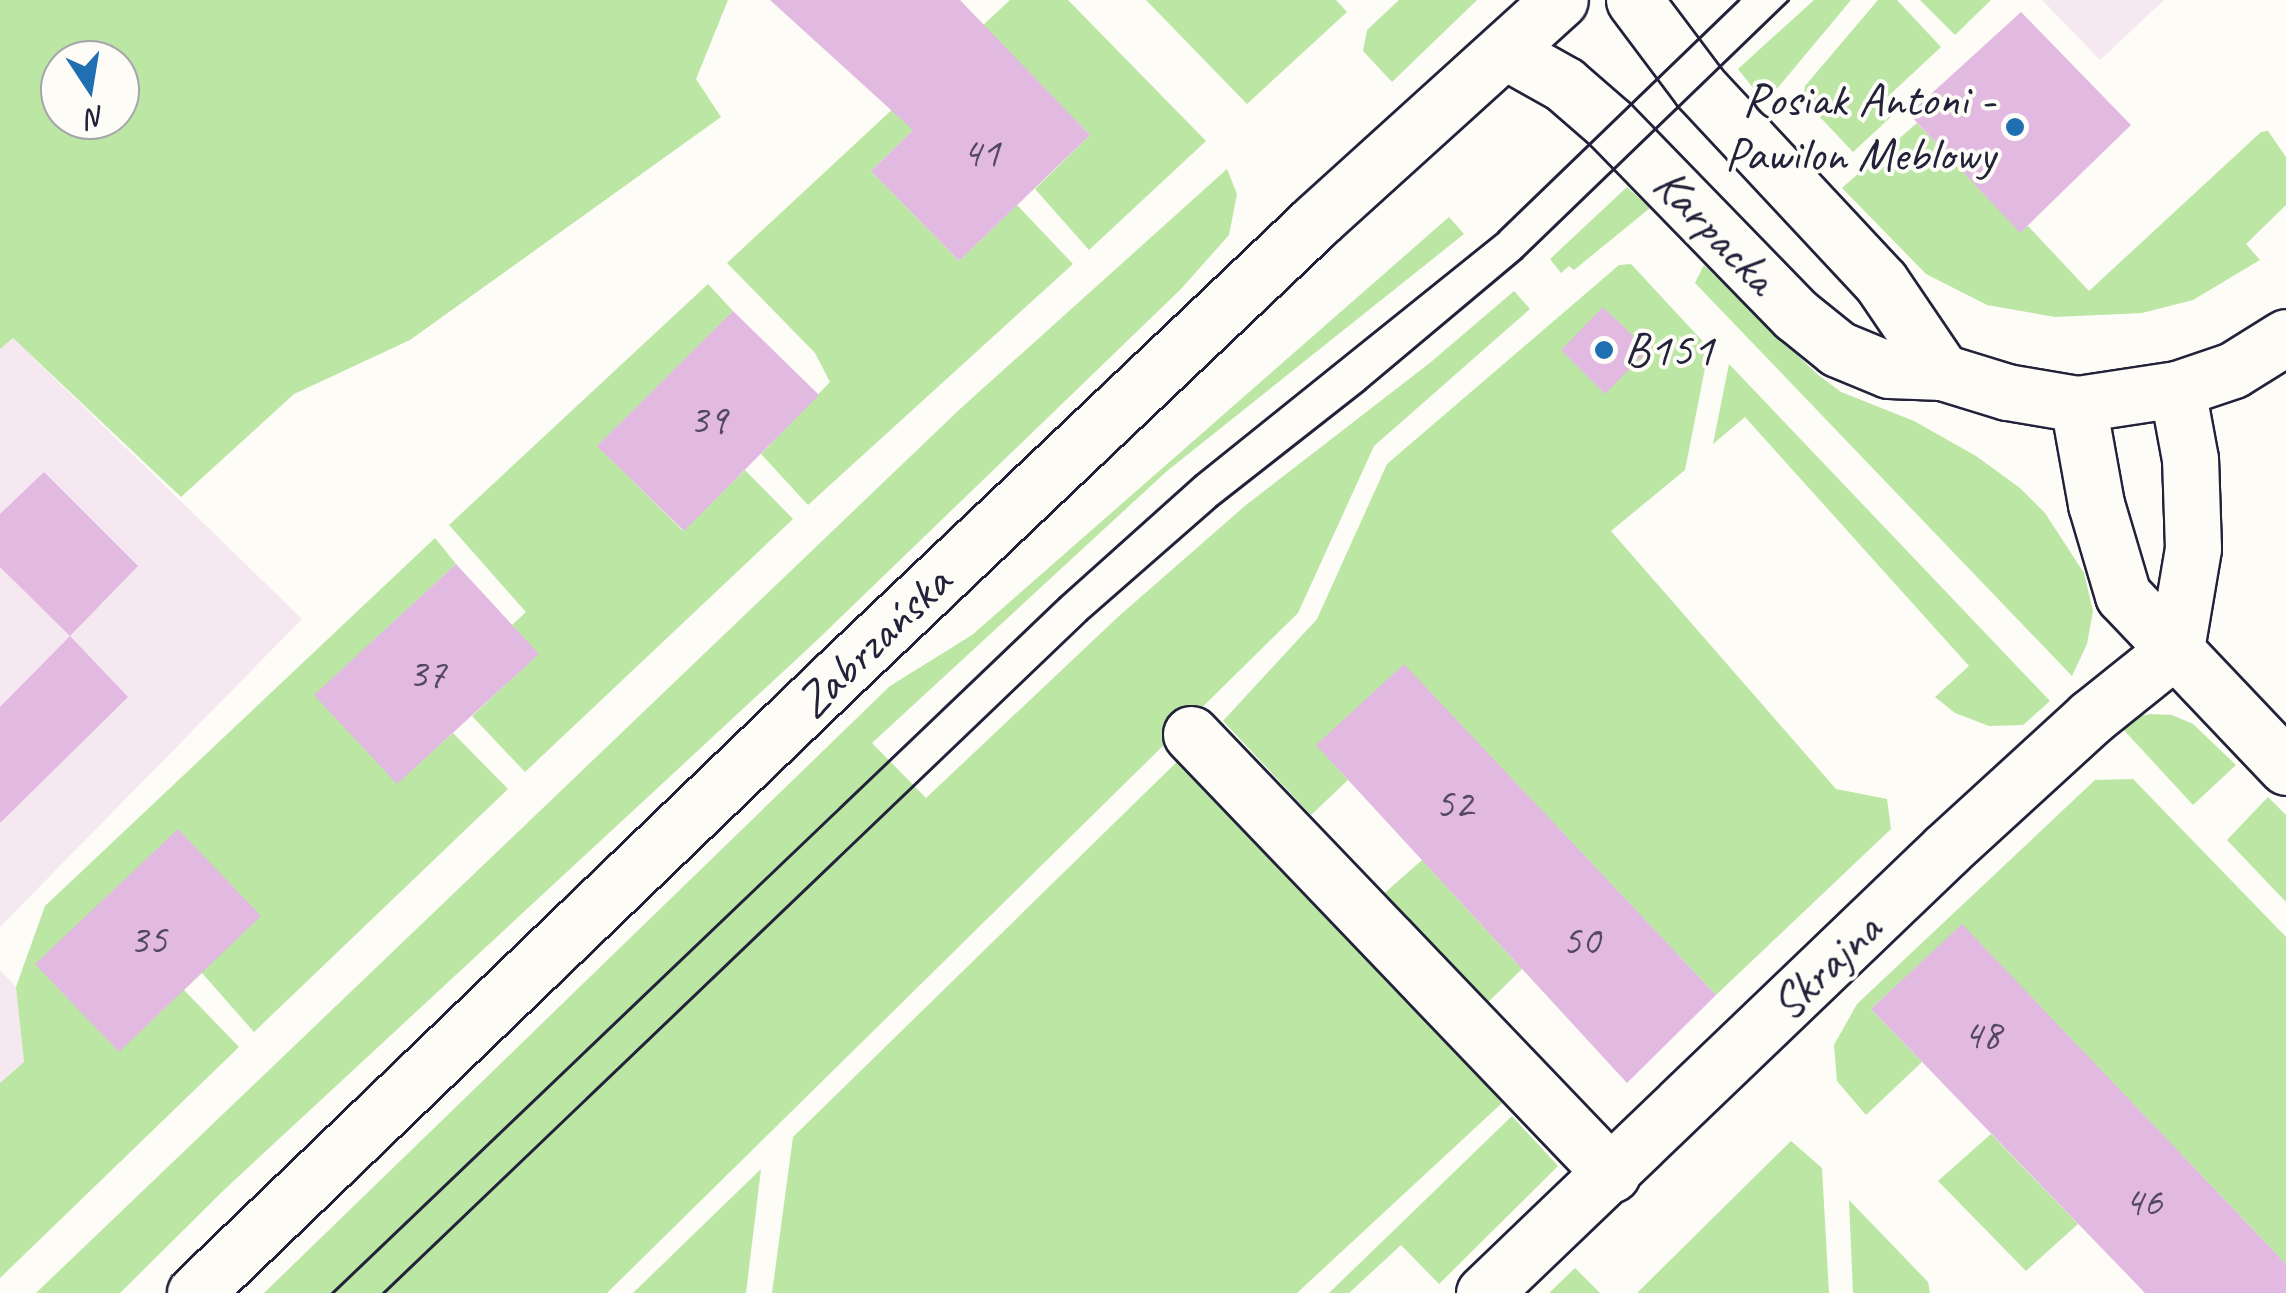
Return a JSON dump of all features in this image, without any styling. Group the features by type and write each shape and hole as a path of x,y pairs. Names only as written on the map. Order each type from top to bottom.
{"street":[{"name":"Zabrzańska","path":"195,1293 842,670 1316,221 1560,0"},
{"name":"Karpacka","path":"1634,0 1700,88 1880,282 1942,372"},
{"name":"Karpacka","path":"1505,51 1564,84 1610,124 1751,272 1838,348 1889,370 1942,372 2007,392 2078,404 2176,390 2233,370 2286,337"},
{"path":"2176,390 2190,458 2193,548 2176,649"},
{"path":"2078,404 2096,504 2123,595 2286,767"},
{"name":"Skrajna","path":"1484,1293 1948,849 2091,717 2176,649"},
{"path":"1192,734 1612,1174"}],"shaded area":[{"path":"2042,0 2164,0 2100,60"},
{"path":"13,338 302,619 0,927 0,349"},
{"path":"0,970 16,987 24,1062 0,1083"}],"green space":[{"path":"0,0 728,0 696,79 721,117 410,340 294,394 181,497 13,338 0,349"},
{"path":"1010,0 1068,0 1206,141 1089,250 1035,189 1090,135 1001,44 871,171 959,261 1017,205 1073,264 808,505 761,454 830,382 815,353 727,263"},
{"path":"1146,0 1336,0 1347,12 1247,104"},
{"path":"1399,0 1477,0 1392,82 1363,51 1367,30"},
{"path":"1814,0 1851,0 1765,103 1738,69"},
{"path":"1878,0 1897,0 1941,47 1882,102 1893,115 1853,152 1803,99 1805,86"},
{"path":"1920,0 1991,0 1955,35"},
{"path":"1917,123 2019,231 2028,226 2089,291 2261,132 2268,131 2286,157 2286,205 2246,244 2260,260 2193,300 2142,313 2055,317 1987,305 1926,274 1842,188"},
{"path":"1227,169 1237,194 1229,235 1181,289 814,643 226,1188 120,1293 36,1293 960,409"},
{"path":"1627,187 1650,208 1574,270 1569,266 1561,273 1550,259"},
{"path":"1449,217 1464,234 1167,471 872,743 926,798 1119,616 1246,505 1431,362 1514,291 1530,309 1374,446 1298,613 607,1293 264,1293 890,686 972,635"},
{"path":"1631,264 1709,348 1685,470 1611,531 1836,789 1887,799 1891,829 1716,995 1404,665 1317,745 1348,780 1311,815 1223,721 1317,619 1387,464 1619,265"},
{"path":"1704,265 1817,374 1841,392 1914,421 1976,456 2020,488 2045,513 2084,573 2093,611 2087,644 2072,676 1695,283"},
{"path":"708,284 733,311 598,446 683,531 745,470 793,519 525,772 472,716 538,654 512,625 526,612 449,525"},
{"path":"1729,364 2050,701 2023,725 1989,726 1955,713 1935,697 1969,666 1745,417 1713,444"},
{"path":"435,538 456,564 315,695 397,783 453,733 508,789 254,1032 202,973 184,990 239,1047 0,1278 0,1083 24,1062 16,987 45,906"},
{"path":"2172,715 2193,724 2236,765 2193,805 2121,727 2132,718"},
{"path":"1188,751 1502,1103 1297,1293 772,1293 793,1137"},
{"path":"2133,779 2286,937 2286,1264 1962,925 1871,1009 1922,1062 1866,1115 1837,1081 1834,1045 1857,1004 2095,780"},
{"path":"2268,797 2286,815 2286,902 2227,840"},
{"path":"1422,860 1522,969 1479,1011 1380,897"},
{"path":"1512,1116 1558,1166 1439,1284 1401,1245 1349,1293 1329,1293"},
{"path":"1991,1134 2078,1224 2026,1271 1938,1181"},
{"path":"1791,1141 1822,1168 1829,1293 1637,1293"},
{"path":"761,1169 746,1293 633,1293"},
{"path":"1849,1200 1928,1282 1930,1293 1853,1293"},
{"path":"1575,1268 1600,1293 1549,1293"}],"building":[{"path":"770,0 960,0 1090,135 959,261 871,171 913,130"},
{"path":"2021,12 2131,125 2020,233 1909,114"},
{"name":"B151","path":"1603,307 1648,350 1605,394 1561,350"},
{"path":"733,311 819,395 684,531 597,446"},
{"path":"44,472 138,566 70,636 0,567 0,514"},
{"path":"456,564 539,654 397,784 314,695"},
{"path":"70,636 128,697 0,823 0,707"},
{"path":"1404,664 1716,995 1627,1083 1316,745"},
{"path":"178,829 261,916 119,1052 35,964"},
{"path":"1962,924 2286,1264 2286,1293 2145,1293 1871,1009"}],"tram line":[{"path":"332,1293 1059,598 1195,476 1498,232 1738,0"},
{"path":"383,1293 1086,620 1216,506 1365,389 1521,258 1788,0"}],"place":[{"name":"Rosiak Antoni - Pawilon Meblowy","path":"2015,127"},
{"name":"B151","path":"1604,350"}]}
